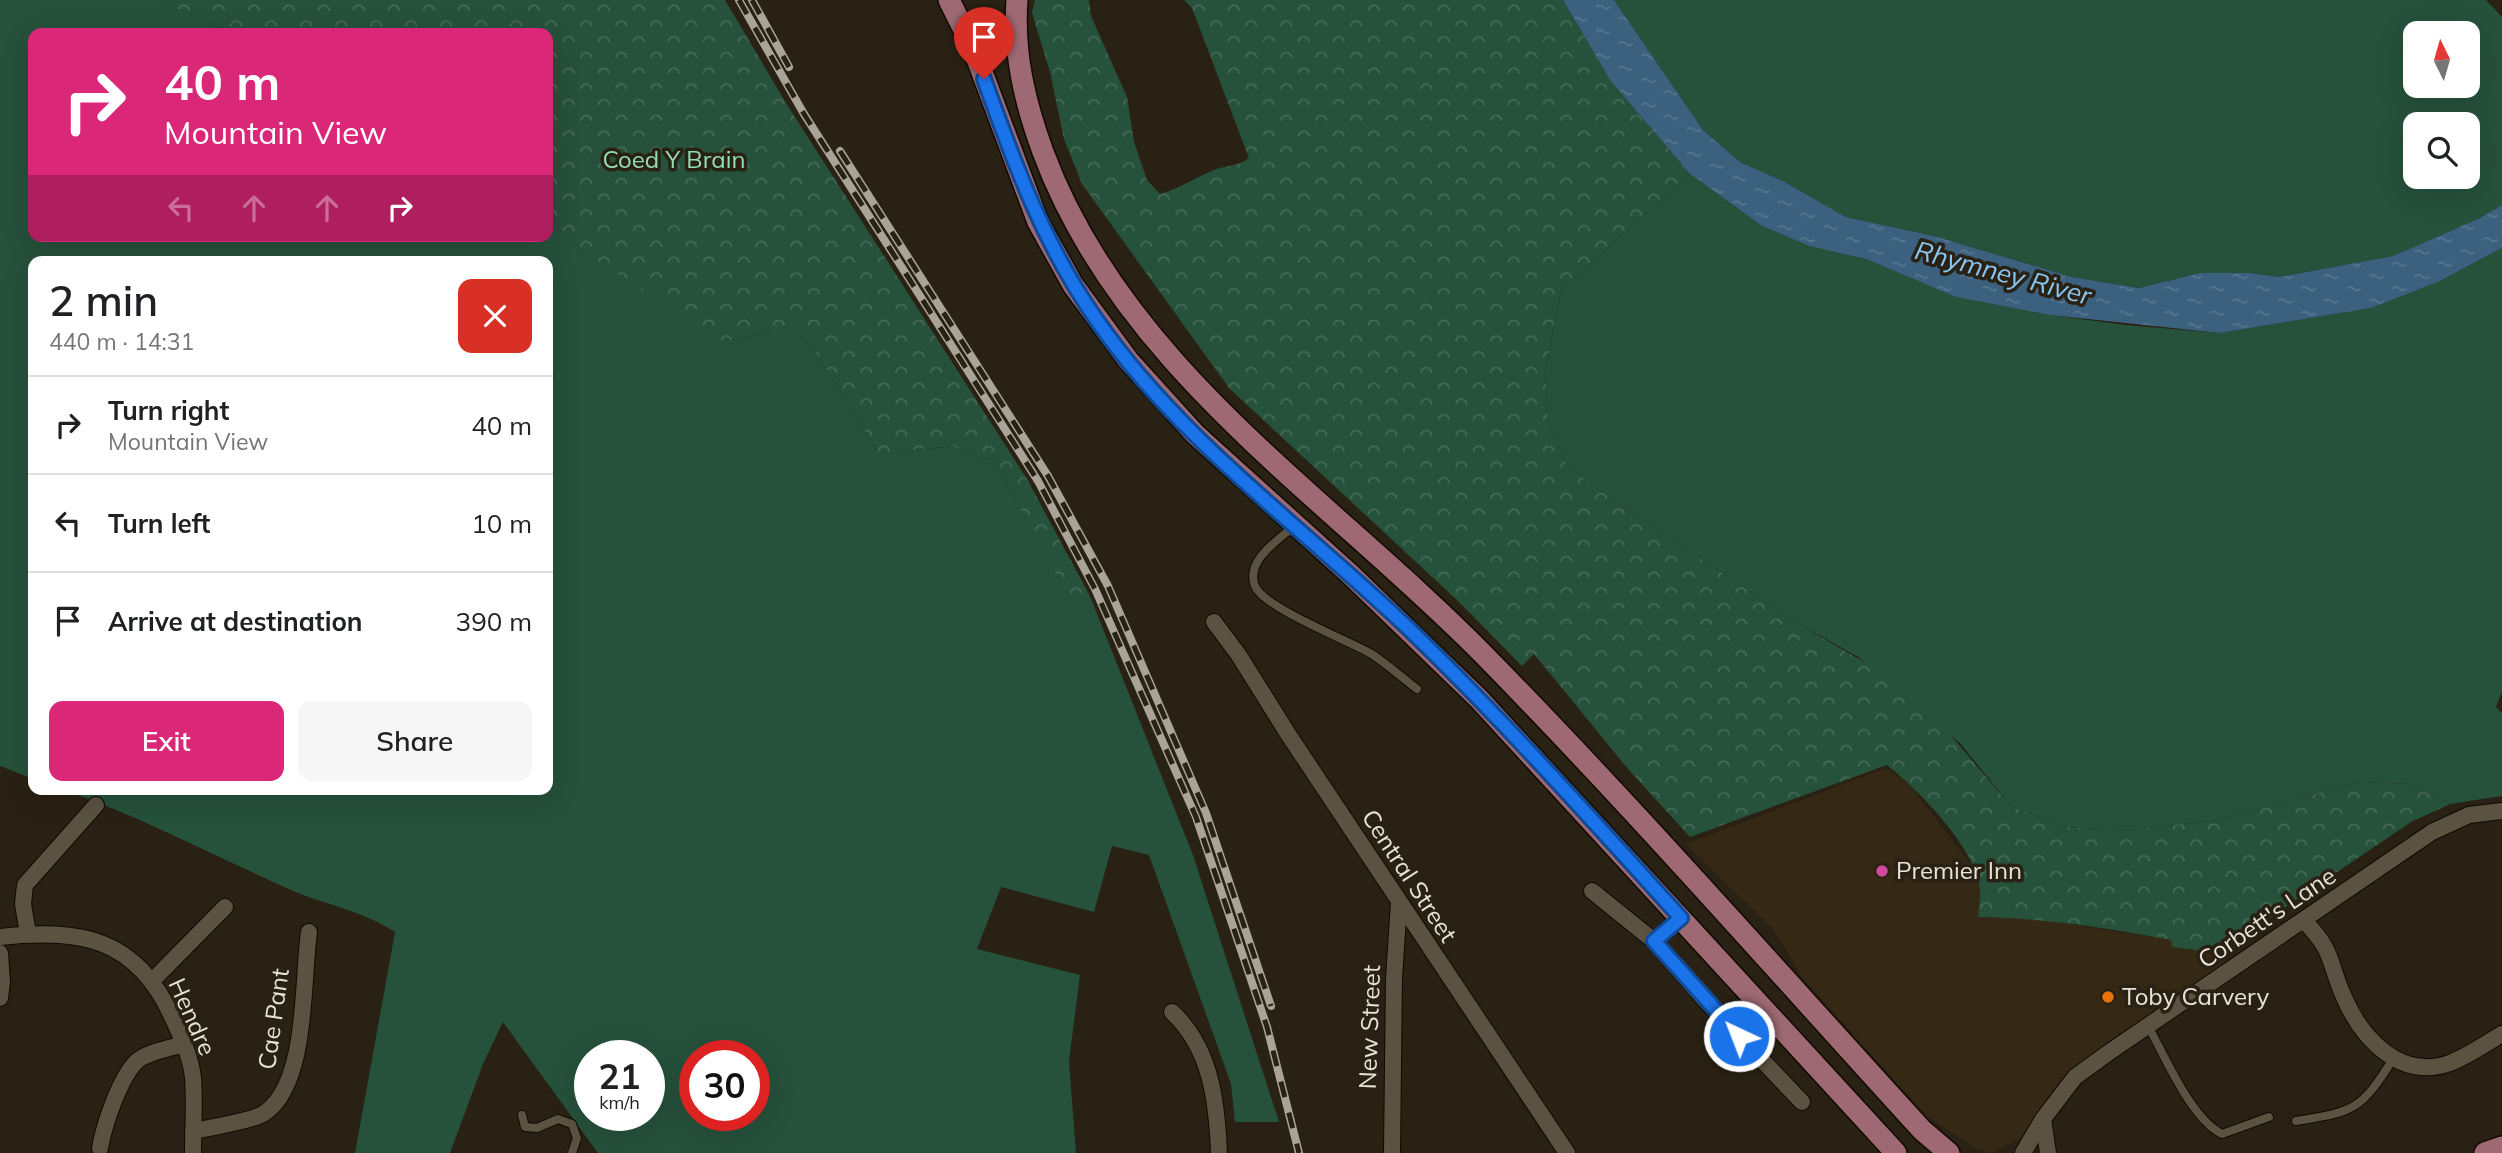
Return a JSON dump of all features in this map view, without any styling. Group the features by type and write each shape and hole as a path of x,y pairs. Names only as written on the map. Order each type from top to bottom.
{"main road":[{"path":"949,0 973,48 1031,205 1058,259 1091,313 1128,360 1195,434 1479,698 1896,1153"},
{"path":"1017,0 1016,32 1022,81 1045,159 1083,237 1146,330 1209,398 1423,595 1484,655 1922,1130 1950,1153"},
{"path":"2484,1153 2502,1147"}],"street":[{"name":"Central Street","path":"1214,622 1238,654 1567,1153"},
{"path":"28,934 23,904 25,886 96,805"},
{"name":"Corbett's Lane","path":"2023,1153 2043,1119 2075,1077 2432,832 2469,815 2502,810"},
{"path":"1592,891 1654,941 1703,998 1802,1102"},
{"name":"New Street","path":"1392,1153 1394,978 1399,902"},
{"path":"153,980 225,906"},
{"path":"1654,941 1681,918"},
{"path":"2304,921 2328,947 2342,993 2360,1026 2393,1059 2416,1067 2449,1063 2502,1034"},
{"name":"Cae Pant","path":"193,1131 265,1114 286,1088 296,1058 309,932"},
{"name":"Hendre","path":"0,937 28,934 79,936 105,943 153,980 184,1044 193,1077 193,1153"},
{"path":"0,953 0,998"},
{"path":"1172,1012 1193,1035 1215,1093 1219,1153"},
{"path":"100,1148 103,1130 121,1089 138,1061 184,1044"},
{"path":"2043,1119 2048,1153"}],"lane":[{"path":"1295,525 1264,552 1254,568 1255,587 1263,597 1371,654 1417,689"},
{"path":"2148,1026 2191,1102 2212,1129 2222,1134 2269,1117"},
{"path":"2296,1121 2344,1113 2372,1091 2393,1059"},
{"path":"522,1115 526,1127 531,1129 558,1119 572,1124 577,1138 572,1153"}],"shaded area":[{"path":"1886,768 1910,785 1975,870 1979,886 1979,917 2030,918 2172,940 2173,947 2218,953 2228,968 2130,1027 2090,1056 2030,1133 1991,1153 1974,1148 1927,1116 1805,981 1773,929 1686,844"}],"green space":[{"path":"0,0 157,0 221,28 28,28 28,242 553,242 553,220 569,244 726,341 771,332 796,332 815,351 879,454 953,446 982,459 992,458 1074,606 1090,596 1193,855 1279,1122 1235,1122 1231,1084 1149,855 1112,846 1094,912 1001,887 977,949 1080,975 1069,1061 1076,1153 598,1153 582,1131 665,1131 665,1040 574,1040 574,1120 503,1022 483,1064 450,1153 355,1153 395,932 357,913 291,890 148,824 77,795 553,795 553,256 28,256 28,777 0,766"},
{"name":"Coed Y Brain","path":"157,0 725,0 786,103 1027,479 1090,596 1074,607 992,458 982,459 953,446 879,454 815,351 796,332 771,332 726,341 706,335 635,285 569,244 553,220 553,28 221,28"},
{"path":"1035,0 1089,0 1091,16 1127,97 1134,142 1147,180 1160,194 1249,158 1192,8 1184,0 1563,0 1610,80 1690,174 1561,290 1545,373 1548,417 1565,462 1595,487 1794,621 1913,691 2011,806 2064,827 2129,830 2218,820 2359,782 2410,784 2450,804 2411,822 2218,953 2172,947 2171,940 2099,928 2027,919 1978,917 1979,884 1966,852 1928,803 1887,765 1690,837 1628,769 1534,654 1522,666 1459,602 1229,388 1082,184 1064,139 1050,72 1032,13"},
{"path":"1614,0 2486,0 2502,17 2502,205 2480,218 2393,256 2279,277 2251,273 2200,273 2139,288 2072,277 1934,236 1846,217 1783,181 1740,162 1703,130"},
{"path":"1690,174 1762,226 1809,246 1866,259 1956,297 2050,315 2126,325 2220,333 2371,308 2438,282 2502,248 2502,691 2496,707 2502,713 2502,796 2450,804 2410,784 2359,782 2218,820 2129,830 2064,827 2011,806 1960,743 1858,657 1794,621 1595,487 1565,462 1548,417 1545,373 1561,290"}],"water":[{"name":"Rhymney River","path":"1563,0 1614,0 1703,130 1740,162 1783,181 1846,217 1934,236 2072,277 2139,288 2200,273 2251,273 2279,277 2393,256 2480,218 2502,205 2502,248 2438,282 2371,308 2220,333 2050,315 1956,297 1866,259 1809,246 1762,226 1690,174 1610,80"}],"railway":[{"path":"739,0 804,114 1038,481 1095,589 1196,817 1267,1027 1299,1153"},
{"path":"752,0 789,67"},
{"path":"840,151 1048,476 1108,586 1206,813 1271,1006"}],"place":[{"name":"Premier Inn","path":"1882,871"},
{"name":"Toby Carvery","path":"2108,997"}],"route":[{"path":"984,79 1023,189 1038,222 1073,285 1098,322 1128,360 1195,434 1410,630 1479,698 1681,918 1654,941 1739,1036"}]}
